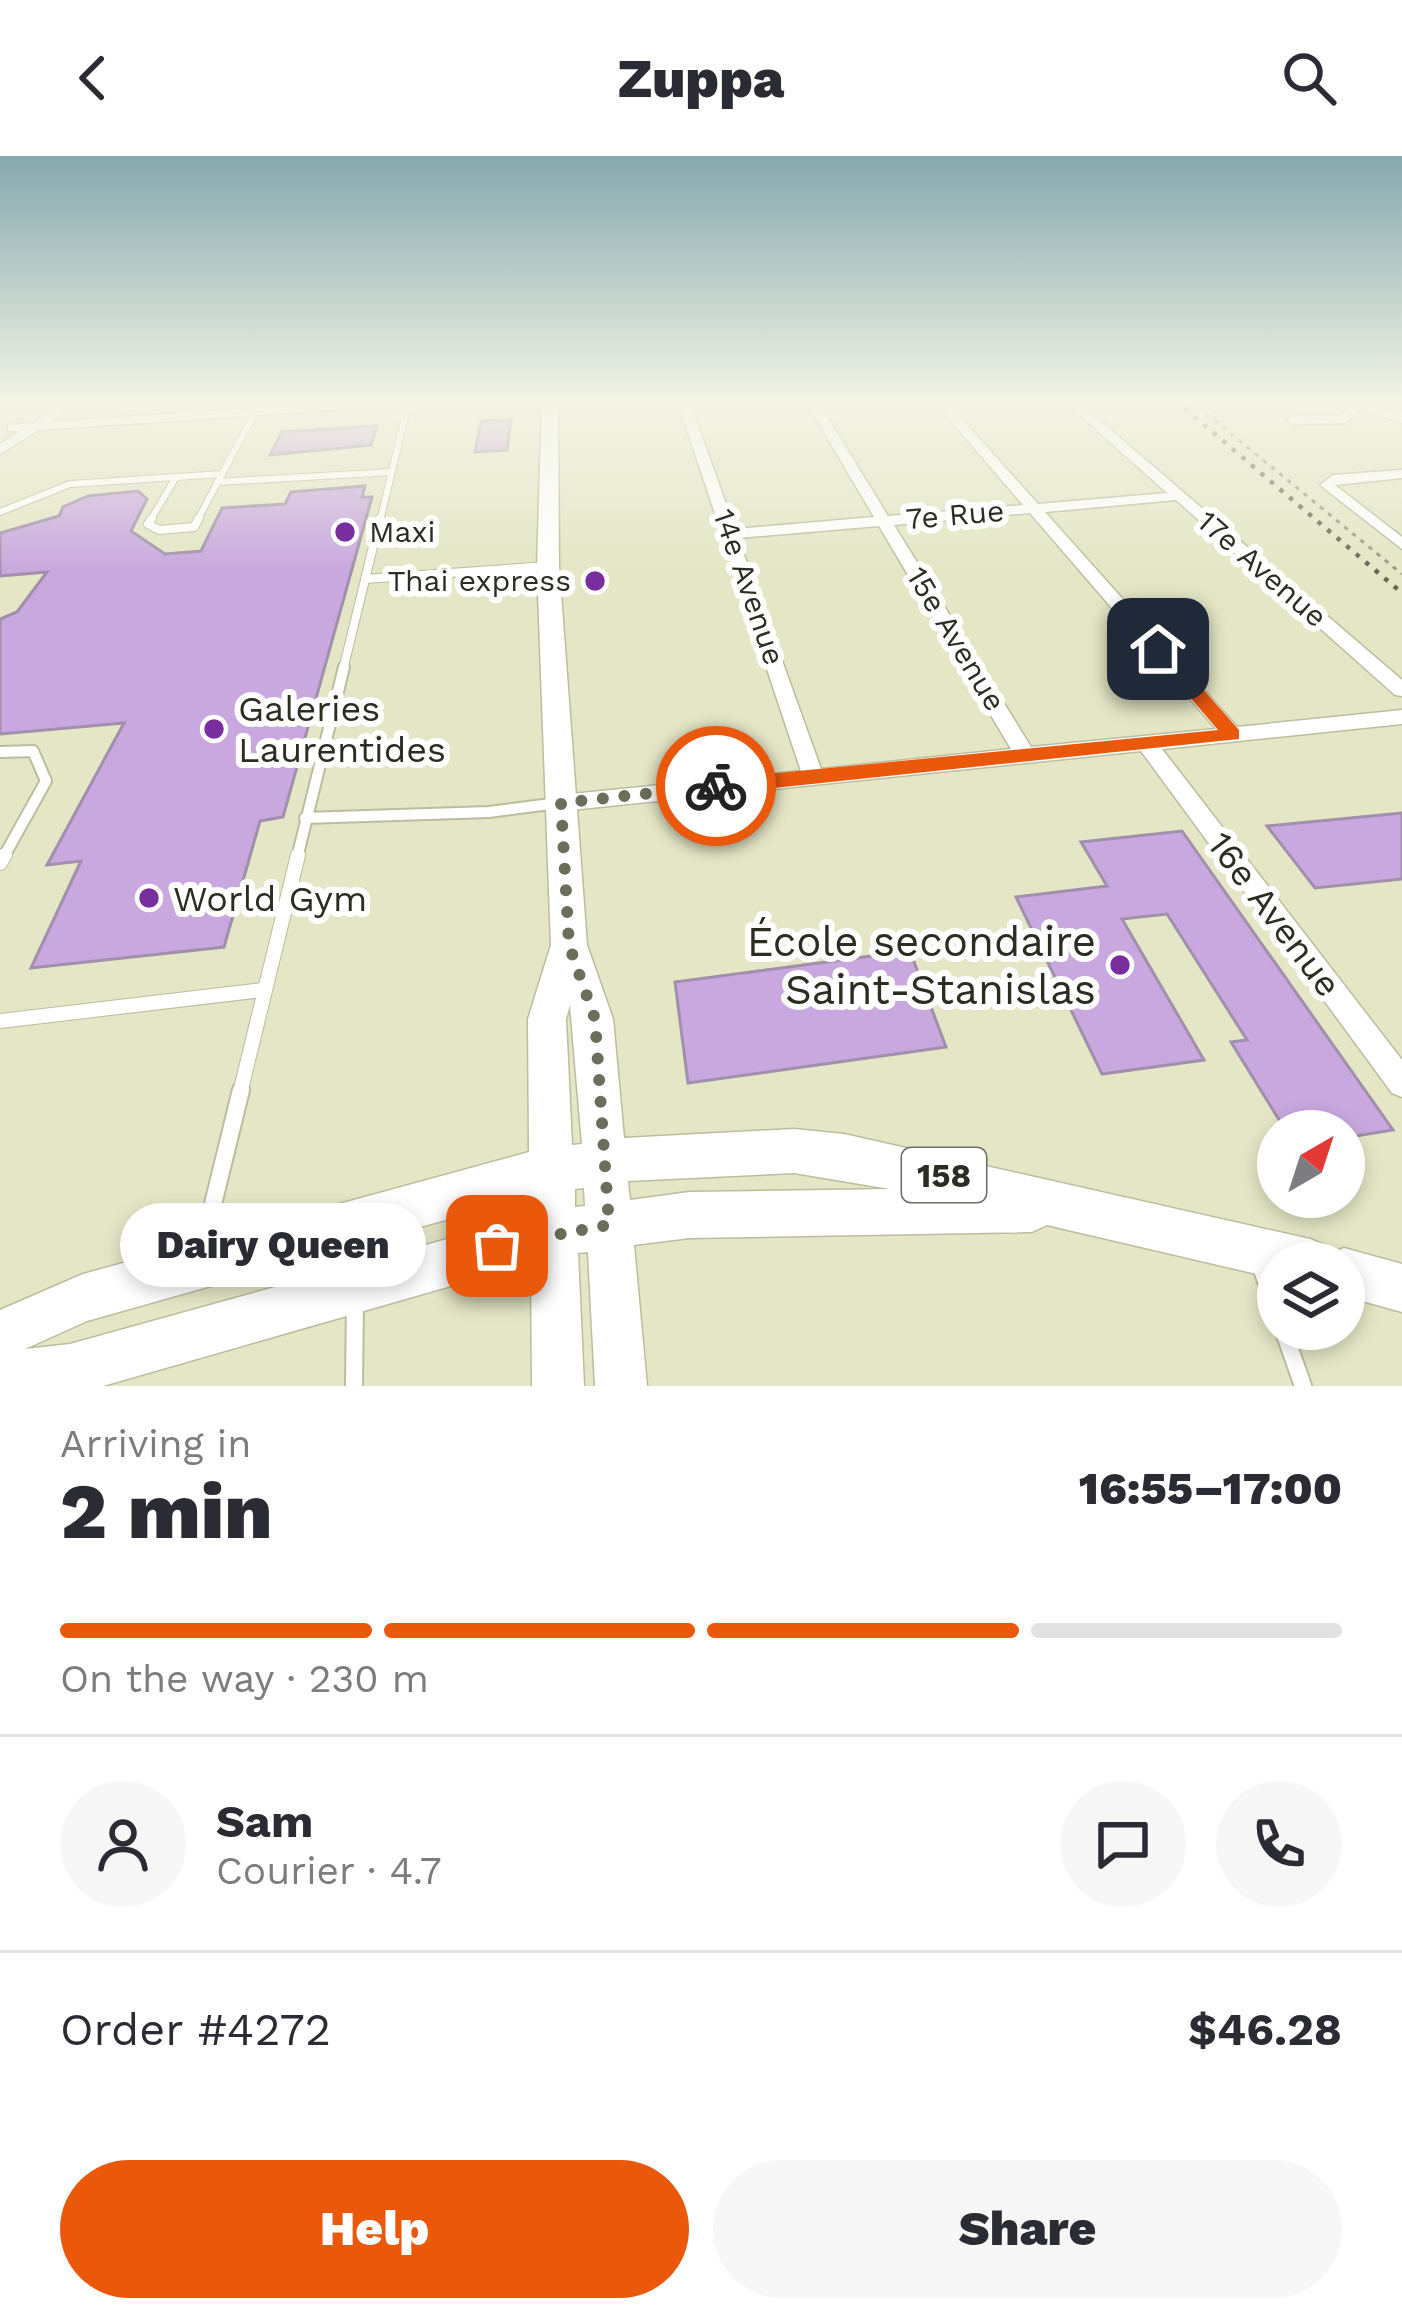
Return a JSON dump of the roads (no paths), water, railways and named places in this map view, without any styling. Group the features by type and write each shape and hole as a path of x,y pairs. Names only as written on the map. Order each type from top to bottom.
{"main road":[{"path":"555,457 548,566 569,945 595,1019 621,1386"},
{"path":"558,1386 548,1019 569,945"},
{"name":"158","path":"0,1335 83,1298 551,1170 604,1162 751,1152 844,1156 1255,1248"},
{"name":"158","path":"0,1378 70,1370 554,1233 688,1215 1092,1210"},
{"path":"1365,1278 1402,1288"}],"street":[{"name":"14e Avenue","path":"704,457 813,776"},
{"name":"15e Avenue","path":"846,457 1025,755"},
{"path":"990,457 1233,735"},
{"name":"17e Avenue","path":"1135,457 1402,690"},
{"path":"1402,474 1333,479 1329,492 1402,544"},
{"name":"7e Rue","path":"731,534 1178,496"},
{"path":"561,803 1402,717"},
{"name":"16e Avenue","path":"1148,745 1402,1083"}],"lane":[{"path":"176,477 148,524 159,530 194,527 230,457"},
{"path":"198,1268 395,457"},
{"path":"0,512 70,484 391,472"},
{"path":"364,580 548,566"},
{"path":"0,752 33,751 46,781 0,863"},
{"path":"305,818 489,812 561,803"},
{"path":"0,1021 262,990"},
{"path":"1255,1248 1257,1254"},
{"path":"354,1386 355,1286"},
{"path":"1290,1350 1303,1386"}],"railway":[{"path":"1243,457 1402,593"}],"place":[{"name":"Maxi","path":"345,532"},
{"name":"Thai express","path":"595,581"},
{"name":"Galeries Laurentides","path":"214,729"},
{"name":"World Gym","path":"149,898"},
{"name":"École secondaire Saint-Stanislas","path":"1120,965"},
{"name":"Dairy Queen","path":"497,1246"}]}
